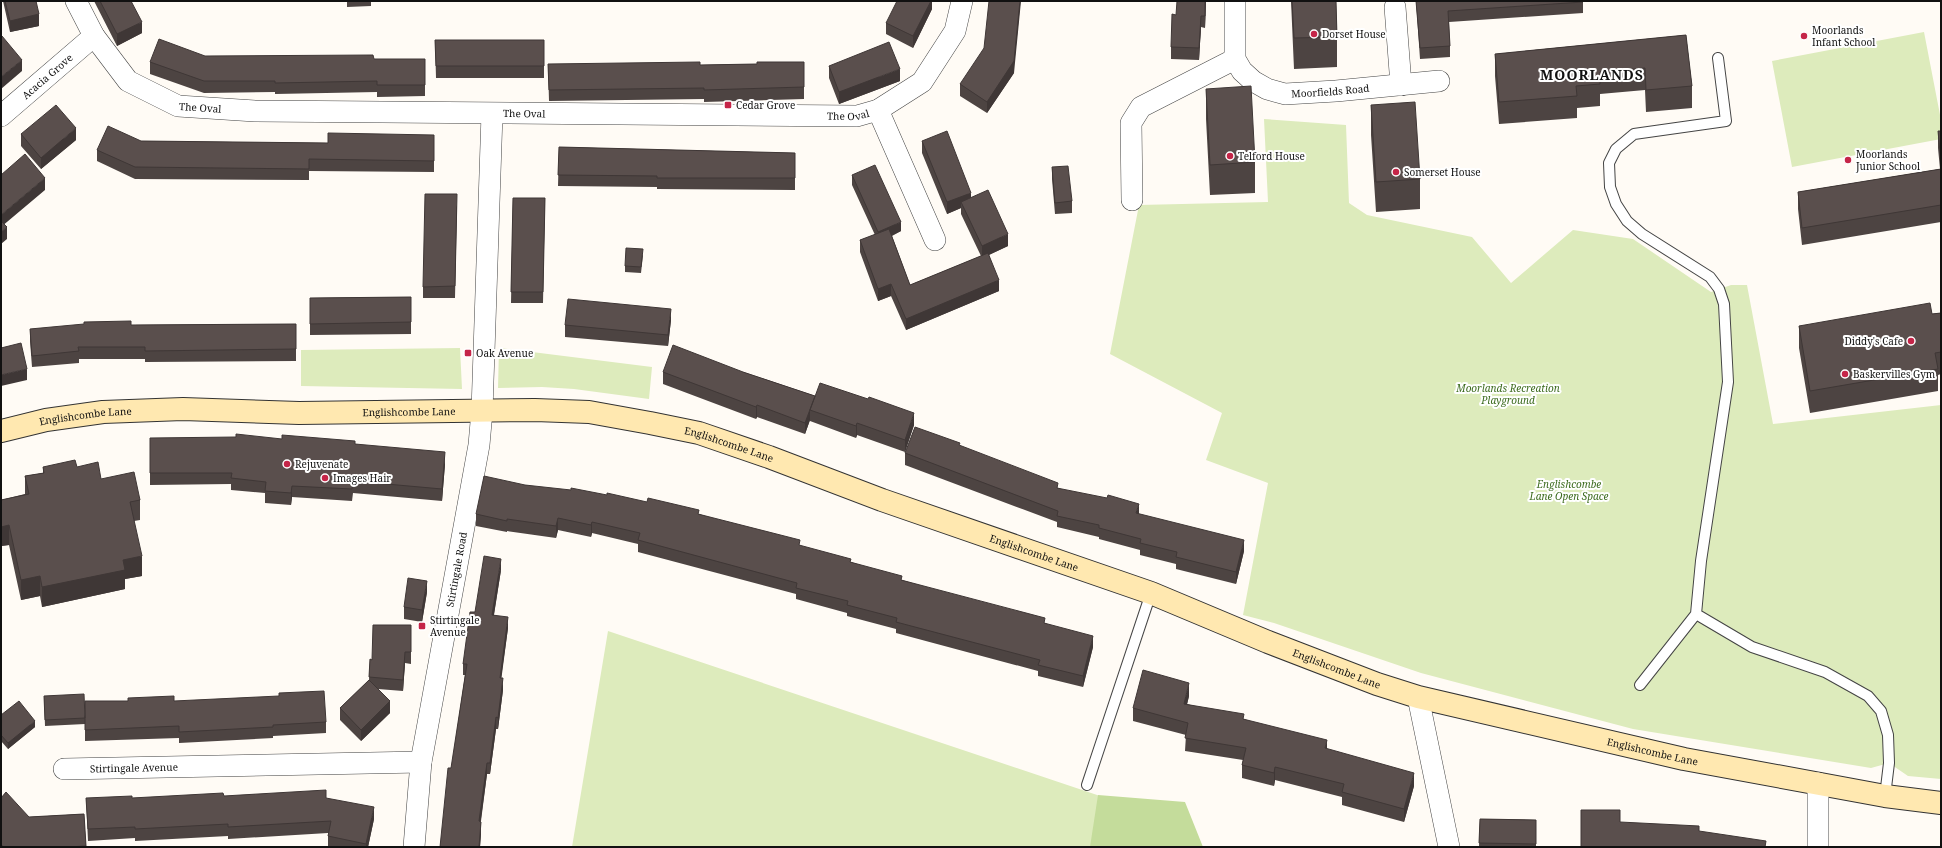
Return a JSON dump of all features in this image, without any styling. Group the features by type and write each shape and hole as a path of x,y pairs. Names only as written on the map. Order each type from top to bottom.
{"street":[{"name":"The Oval","path":"76,1 94,36 128,81 178,106 255,111 857,116 878,110 922,82 955,31 962,1"},
{"path":"1132,200 1131,123 1141,106 1235,59 1235,1"},
{"path":"1395,7 1401,85"},
{"name":"Acacia Grove","path":"1,116 94,36"},
{"name":"Moorfields Road","path":"1235,59 1242,71 1253,81 1267,89 1285,94 1439,81"},
{"path":"878,110 935,240"},
{"path":"482,411 492,114"},
{"name":"Englishcombe Lane","path":"1,431 46,420 104,412 184,409 299,413 535,410 589,412 699,433 769,457 882,500 1151,593 1275,645 1376,684 1418,697 1684,759 1885,796 1941,803"},
{"name":"Stirtingale Road","path":"414,847 421,762 479,445 482,411"},
{"path":"1418,697 1450,847"},
{"name":"Stirtingale Avenue","path":"64,769 421,762"},
{"path":"1818,783 1818,847"}],"lane":[{"path":"1640,685 1696,614 1702,561 1728,382 1724,304 1719,289 1710,277 1642,234 1626,221 1616,204 1610,187 1609,163 1616,149 1634,134 1726,121 1718,58"},
{"path":"1088,784 1151,593"},
{"path":"1696,614 1752,647 1825,672 1868,696 1881,711 1888,735 1888,762 1885,796"}],"green space":[{"path":"1924,32 1941,120 1941,139 1792,167 1772,61"},
{"name":"Englishcombe Lane Open Space","path":"1264,119 1346,125 1349,203 1367,215 1472,237 1511,283 1573,230 1633,239 1711,292 1731,285 1747,285 1773,424 1941,405 1941,779 1908,776 1889,763 1871,768 1633,729 1421,673 1274,623 1243,615 1268,483 1206,460 1222,413 1110,354 1139,205 1268,202"},
{"path":"460,348 462,389 301,386 301,350"},
{"path":"499,348 652,367 649,399 574,389 542,387 498,388"},
{"path":"608,631 1112,800 1105,847 572,847"},
{"path":"1098,795 1185,802 1203,847 1090,847"}],"building":[{"path":"5,1 36,1 39,14 10,21"},
{"path":"100,1 131,1 142,22 117,34"},
{"path":"897,1 931,1 913,36 886,23"},
{"path":"989,1 1020,1 1014,61 987,102 960,84 984,48"},
{"path":"1177,1 1205,1 1205,16 1201,16 1199,48 1171,47 1172,14 1176,15"},
{"path":"1292,1 1336,1 1337,37 1294,38"},
{"path":"1416,1 1583,2 1448,11 1450,46 1420,48"},
{"path":"1686,35 1692,86 1646,90 1645,68 1600,72 1600,84 1576,86 1577,96 1499,102 1495,54"},
{"path":"2,36 22,60 1,77 1,37"},
{"path":"159,39 205,56 373,55 374,59 425,59 425,85 377,85 377,81 275,83 275,81 204,81 150,62"},
{"path":"435,40 544,40 544,66 436,66"},
{"path":"889,42 900,69 839,92 829,66"},
{"path":"700,62 700,65 757,64 757,62 804,62 804,87 704,90 704,88 549,90 548,64"},
{"path":"1251,86 1255,162 1210,165 1206,89"},
{"path":"1415,102 1420,179 1376,182 1371,105"},
{"path":"56,105 76,128 41,158 21,134"},
{"path":"108,126 141,141 328,143 328,133 434,135 434,161 309,159 309,169 135,167 97,150"},
{"path":"947,131 971,193 947,202 922,141"},
{"path":"1938,131 1941,131 1941,163"},
{"path":"559,147 795,153 795,178 657,178 657,176 558,175"},
{"path":"25,154 45,178 1,215 1,175"},
{"path":"875,165 901,222 878,232 852,175"},
{"path":"1068,166 1072,201 1055,203 1052,167"},
{"path":"1941,169 1941,205 1802,228 1798,192"},
{"path":"988,190 1008,234 982,246 961,202"},
{"path":"425,194 457,194 455,286 423,287"},
{"path":"513,198 545,198 543,292 511,292"},
{"path":"1,221 7,227 1,232"},
{"path":"889,229 910,285 988,253 999,280 906,319 891,284 878,289 860,240"},
{"path":"626,248 643,249 641,267 625,266"},
{"path":"411,297 411,322 310,324 310,298"},
{"path":"568,299 671,309 668,335 565,325"},
{"path":"1930,303 1932,314 1941,313 1941,352 1935,353 1938,369 1810,391 1799,326"},
{"path":"131,321 131,325 296,324 296,349 145,351 145,347 78,347 79,351 32,356 30,329 84,324 84,322"},
{"path":"21,343 27,369 1,375 1,348"},
{"path":"673,345 743,372 815,396 805,423 757,405 756,407 663,372"},
{"path":"820,383 868,399 869,397 914,413 905,440 857,423 856,426 810,410"},
{"path":"915,427 960,443 959,445 1058,483 1057,488 1107,498 1108,495 1139,504 1136,513 1244,540 1236,572 1176,557 1177,552 1140,543 1141,539 1099,528 1099,525 1057,516 1058,511 905,453"},
{"path":"236,434 282,439 282,435 355,441 355,444 445,452 442,489 353,481 352,489 292,486 291,493 265,491 266,482 231,478 232,473 150,473 150,438 236,437"},
{"path":"75,460 77,467 98,462 101,479 134,472 140,500 130,502 142,556 123,560 125,570 42,587 40,576 21,580 9,525 1,527 1,500 29,494 25,476 44,473 43,467"},
{"path":"484,476 525,485 571,490 571,488 607,495 607,493 647,502 648,498 699,510 698,514 800,540 799,545 851,559 850,562 902,576 901,580 1045,618 1044,623 1093,636 1083,676 1038,665 1040,660 896,622 897,618 847,605 848,601 796,588 797,583 638,540 640,533 592,522 591,525 558,518 556,526 507,519 507,521 476,514"},
{"path":"484,556 501,559 492,615 508,617 500,678 503,678 498,718 496,717 490,763 487,763 479,821 481,822 479,847 440,847 448,768 451,768 467,664 463,664 470,612 475,612"},
{"path":"408,578 427,581 422,610 404,607"},
{"path":"373,625 411,625 411,652 405,652 403,680 369,677 370,659 372,660"},
{"path":"1143,670 1189,683 1184,704 1244,714 1243,719 1327,740 1325,748 1414,773 1404,809 1342,792 1344,784 1275,767 1274,773 1242,765 1246,748 1185,738 1188,723 1133,708"},
{"path":"369,680 390,701 361,730 340,708"},
{"path":"324,691 326,722 273,725 273,727 179,732 179,726 85,730 85,701 128,701 128,698 174,696 174,701 279,696 279,693"},
{"path":"84,694 85,718 45,720 44,696"},
{"path":"19,701 35,721 8,743 1,735 1,715"},
{"path":"326,790 326,798 374,807 366,844 328,836 331,821 228,827 228,824 135,829 135,827 88,829 86,798 132,796 132,798 223,793 224,796"},
{"path":"6,792 29,817 84,814 86,846 3,847 1,844 1,798"},
{"path":"1581,810 1620,810 1620,822 1699,826 1699,831 1766,841 1765,847 1581,847"},
{"path":"1480,819 1536,820 1536,844 1479,843"}],"place":[{"name":"Dorset House","path":"1314,34"},
{"name":"Moorlands Infant School","path":"1804,36"},
{"name":"Cedar Grove","path":"728,105"},
{"name":"Telford House","path":"1230,156"},
{"name":"Moorlands Junior School","path":"1848,160"},
{"name":"Somerset House","path":"1396,172"},
{"name":"Diddy's Cafe","path":"1911,341"},
{"name":"Oak Avenue","path":"468,353"},
{"name":"Baskervilles Gym","path":"1845,374"},
{"name":"Rejuvenate","path":"287,464"},
{"name":"Images Hair","path":"325,478"},
{"name":"Stirtingale Avenue","path":"422,626"}],"district":[{"name":"MOORLANDS","path":"1592,74"}],"park label":[{"name":"Moorlands Recreation Playground","path":"1508,394"}]}
